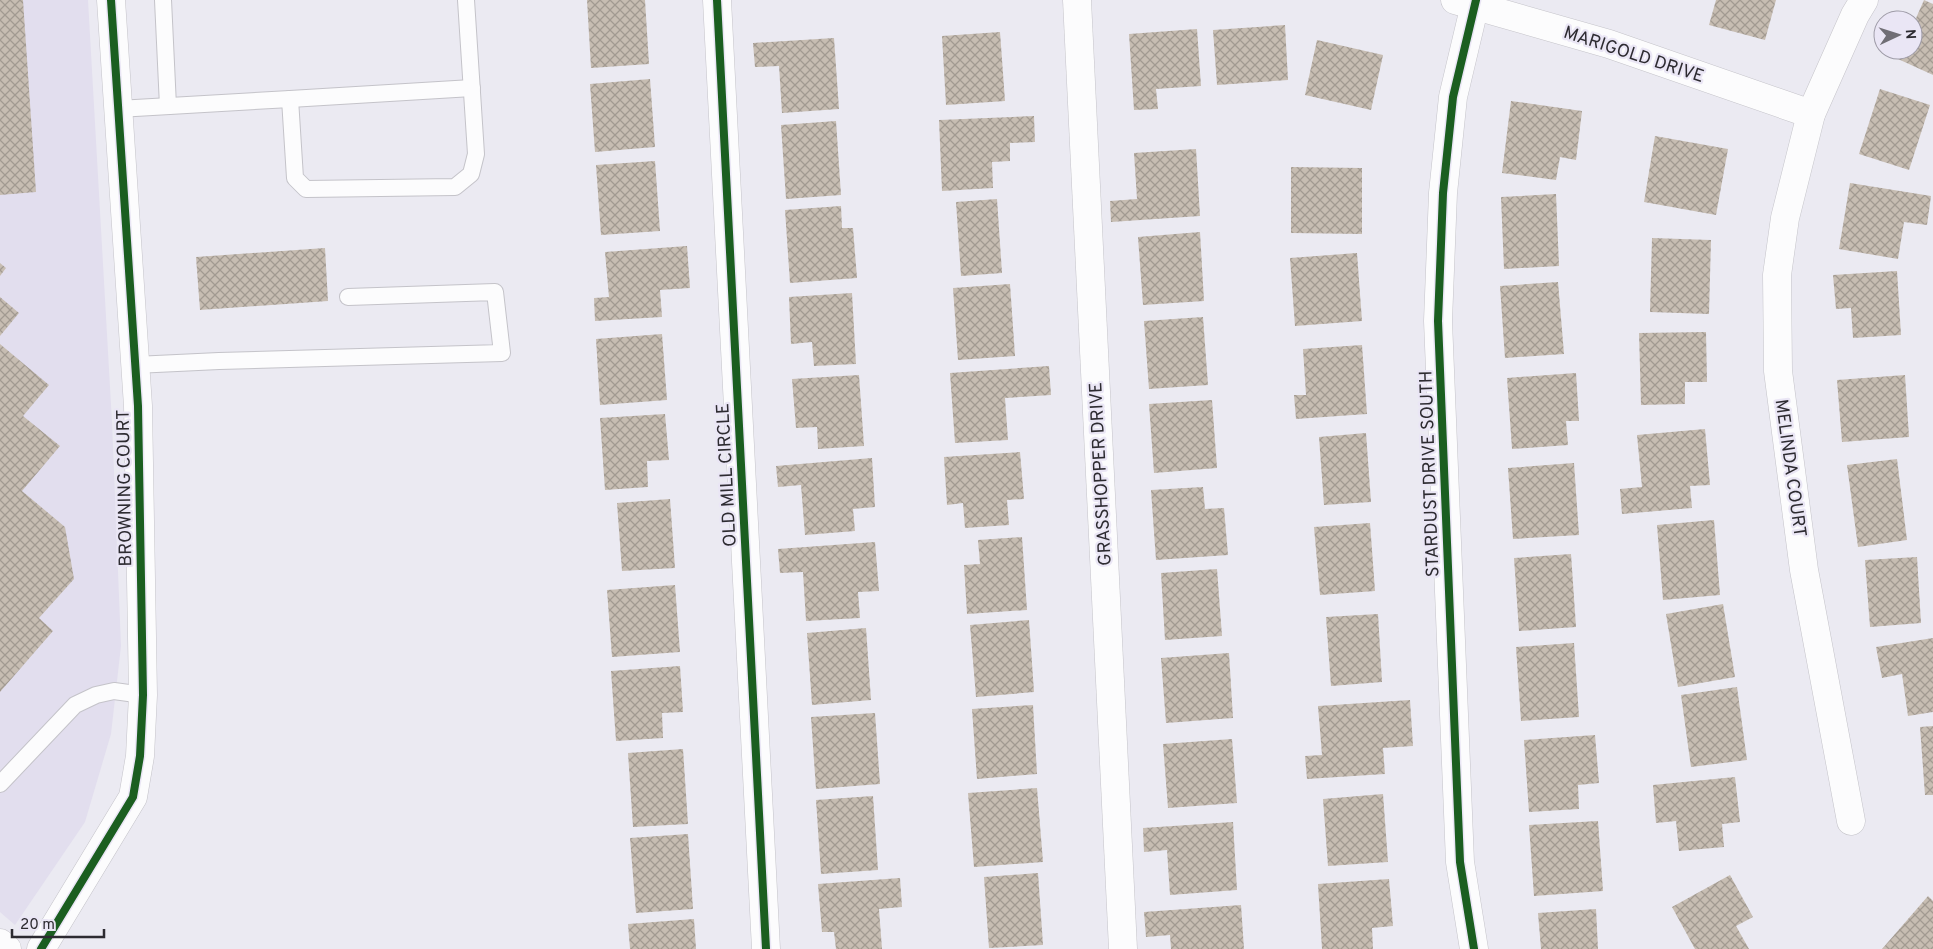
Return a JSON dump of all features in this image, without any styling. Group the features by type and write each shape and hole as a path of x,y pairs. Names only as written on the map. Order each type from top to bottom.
{"street":[{"name":"BROWNING COURT","path":"41,949 133,798 140,756 143,695 138,406 111,0"},
{"name":"OLD MILL CIRCLE","path":"717,0 766,949"},
{"name":"GRASSHOPPER DRIVE","path":"1077,0 1123,949"},
{"name":"MELINDA COURT","path":"1851,821 1804,570 1778,371 1777,275 1785,218 1812,114 1855,15 1864,0"},
{"name":"MARIGOLD DRIVE","path":"1469,2 1609,44 1812,114"},
{"name":"STARDUST DRIVE SOUTH","path":"1469,2 1453,97 1443,193 1438,321 1460,862 1474,949"},
{"path":"0,944 7,949"}],"lane":[{"path":"163,0 168,106"},
{"path":"290,99 296,178 306,189 455,187 471,174 476,154 466,0"},
{"path":"118,109 472,88"},
{"path":"135,365 502,353 495,292 348,297"},
{"path":"0,784 75,704 96,695 114,691 143,695"}],"shaded area":[{"path":"0,0 88,0 112,422 121,646 111,734 85,822 15,925 0,912"}],"building":[{"path":"0,0 23,0 36,192 0,195"},
{"path":"587,0 645,0 649,64 591,68"},
{"path":"1716,0 1776,0 1765,40 1709,25"},
{"path":"1924,0 1933,4 1933,75 1900,60 1923,60 1923,10 1920,10"},
{"path":"1285,25 1288,80 1217,85 1213,30"},
{"path":"1197,29 1201,86 1156,89 1158,109 1134,110 1129,34"},
{"path":"1000,32 1005,101 946,105 942,36"},
{"path":"834,38 839,109 782,113 779,66 755,67 753,43"},
{"path":"1317,40 1383,55 1371,110 1305,95"},
{"path":"650,79 655,147 595,152 590,84"},
{"path":"1880,89 1930,105 1909,170 1859,154"},
{"path":"1511,101 1582,111 1576,160 1560,157 1556,180 1502,173"},
{"path":"1034,116 1035,142 1010,143 1010,161 992,162 993,188 942,191 939,120"},
{"path":"836,121 841,195 786,199 781,125"},
{"path":"1655,136 1728,149 1716,215 1644,202"},
{"path":"1196,149 1200,216 1111,222 1110,201 1137,199 1134,153"},
{"path":"655,161 660,231 601,235 596,165"},
{"path":"1291,167 1362,168 1362,234 1291,233"},
{"path":"1850,183 1931,196 1927,225 1904,222 1898,259 1839,249"},
{"path":"1556,194 1559,266 1504,269 1501,197"},
{"path":"997,199 1002,273 961,276 956,202"},
{"path":"841,206 842,228 853,228 857,278 790,283 785,210"},
{"path":"1200,232 1204,301 1143,305 1138,237"},
{"path":"1652,238 1711,240 1709,314 1650,312"},
{"path":"687,246 690,288 660,290 662,317 595,321 594,298 609,297 605,252"},
{"path":"325,248 328,301 200,310 196,257"},
{"path":"1357,253 1362,321 1295,326 1290,258"},
{"path":"0,263 6,268 0,276"},
{"path":"1897,271 1901,335 1853,338 1851,308 1836,309 1833,275"},
{"path":"1558,282 1564,354 1505,358 1500,286"},
{"path":"1010,284 1015,356 958,360 953,288"},
{"path":"852,293 856,364 814,366 812,342 791,344 789,297"},
{"path":"0,297 19,313 0,336"},
{"path":"1203,317 1208,385 1149,389 1144,321"},
{"path":"1706,332 1707,382 1685,382 1685,404 1641,405 1639,333"},
{"path":"662,334 667,400 600,405 596,339"},
{"path":"0,344 49,385 23,416 60,446 22,491 65,527 74,579 39,618 53,631 0,692"},
{"path":"1362,345 1367,414 1296,419 1294,395 1306,395 1303,349"},
{"path":"1049,366 1051,395 1005,398 1008,440 955,443 950,373"},
{"path":"1576,373 1579,421 1566,421 1568,445 1512,449 1507,378"},
{"path":"859,375 864,446 818,449 817,427 796,428 792,379"},
{"path":"1905,375 1909,437 1842,442 1837,380"},
{"path":"1212,400 1217,468 1154,473 1149,404"},
{"path":"665,414 669,460 647,461 648,487 605,490 600,418"},
{"path":"1705,429 1710,485 1690,486 1692,508 1622,514 1620,489 1642,487 1637,435"},
{"path":"1366,433 1371,502 1324,505 1319,437"},
{"path":"1020,452 1024,499 1007,500 1009,525 965,528 963,503 947,505 944,457"},
{"path":"872,458 875,507 853,509 855,531 805,535 801,485 778,487 776,466"},
{"path":"1897,459 1907,540 1858,547 1847,465"},
{"path":"1574,463 1579,535 1513,539 1508,468"},
{"path":"1203,487 1205,509 1224,508 1228,555 1156,560 1151,490"},
{"path":"670,499 675,568 622,571 617,503"},
{"path":"1714,520 1720,595 1663,600 1657,525"},
{"path":"1370,523 1375,591 1320,595 1314,527"},
{"path":"1022,537 1027,610 967,614 964,565 980,564 978,540"},
{"path":"875,542 879,591 858,592 860,618 806,621 803,572 780,573 778,549"},
{"path":"1571,554 1576,627 1519,631 1514,558"},
{"path":"1917,557 1921,623 1870,627 1865,560"},
{"path":"1217,569 1222,636 1165,640 1161,573"},
{"path":"675,585 680,652 612,657 607,590"},
{"path":"1723,604 1735,677 1678,687 1666,614"},
{"path":"1378,614 1382,682 1331,686 1326,617"},
{"path":"1029,620 1034,692 976,697 970,625"},
{"path":"866,628 871,700 812,705 807,633"},
{"path":"1933,638 1933,712 1908,716 1902,674 1882,678 1876,647"},
{"path":"1574,643 1579,717 1521,721 1516,647"},
{"path":"1229,653 1233,718 1166,723 1161,658"},
{"path":"680,666 683,712 662,713 663,738 616,741 611,671"},
{"path":"1737,687 1747,760 1691,767 1681,695"},
{"path":"1410,700 1413,746 1383,748 1385,774 1307,779 1305,756 1322,755 1318,706"},
{"path":"1033,705 1037,774 977,779 972,709"},
{"path":"875,713 880,784 816,789 811,717"},
{"path":"1933,726 1933,795 1925,795 1920,727"},
{"path":"1595,735 1599,783 1578,785 1579,809 1529,812 1524,740"},
{"path":"1232,739 1237,803 1168,808 1163,744"},
{"path":"683,749 688,824 633,827 628,753"},
{"path":"1735,777 1740,822 1722,824 1724,847 1679,851 1676,821 1656,823 1653,785"},
{"path":"1037,788 1043,862 974,867 968,793"},
{"path":"1383,794 1388,862 1328,866 1323,799"},
{"path":"873,796 878,870 821,874 816,800"},
{"path":"1598,821 1603,891 1534,896 1529,825"},
{"path":"1233,822 1237,890 1170,895 1167,850 1144,852 1143,828"},
{"path":"688,834 693,909 636,913 630,838"},
{"path":"1038,873 1043,945 989,948 984,877"},
{"path":"1730,875 1753,917 1736,926 1749,949 1695,949 1672,907"},
{"path":"900,878 902,907 879,909 882,949 836,949 834,932 822,932 818,884"},
{"path":"1389,879 1393,926 1372,928 1373,949 1322,949 1318,884"},
{"path":"1928,896 1933,901 1933,949 1882,949"},
{"path":"1241,905 1244,949 1171,949 1170,935 1146,937 1144,912"},
{"path":"1596,909 1598,949 1541,949 1538,913"},
{"path":"694,919 696,949 630,949 628,924"}],"cycle path":[{"path":"41,949 133,797 140,756 143,695 138,406 111,0"},
{"path":"717,0 766,949"},
{"path":"1474,949 1460,862 1438,321 1443,193 1453,97 1476,0"}]}
